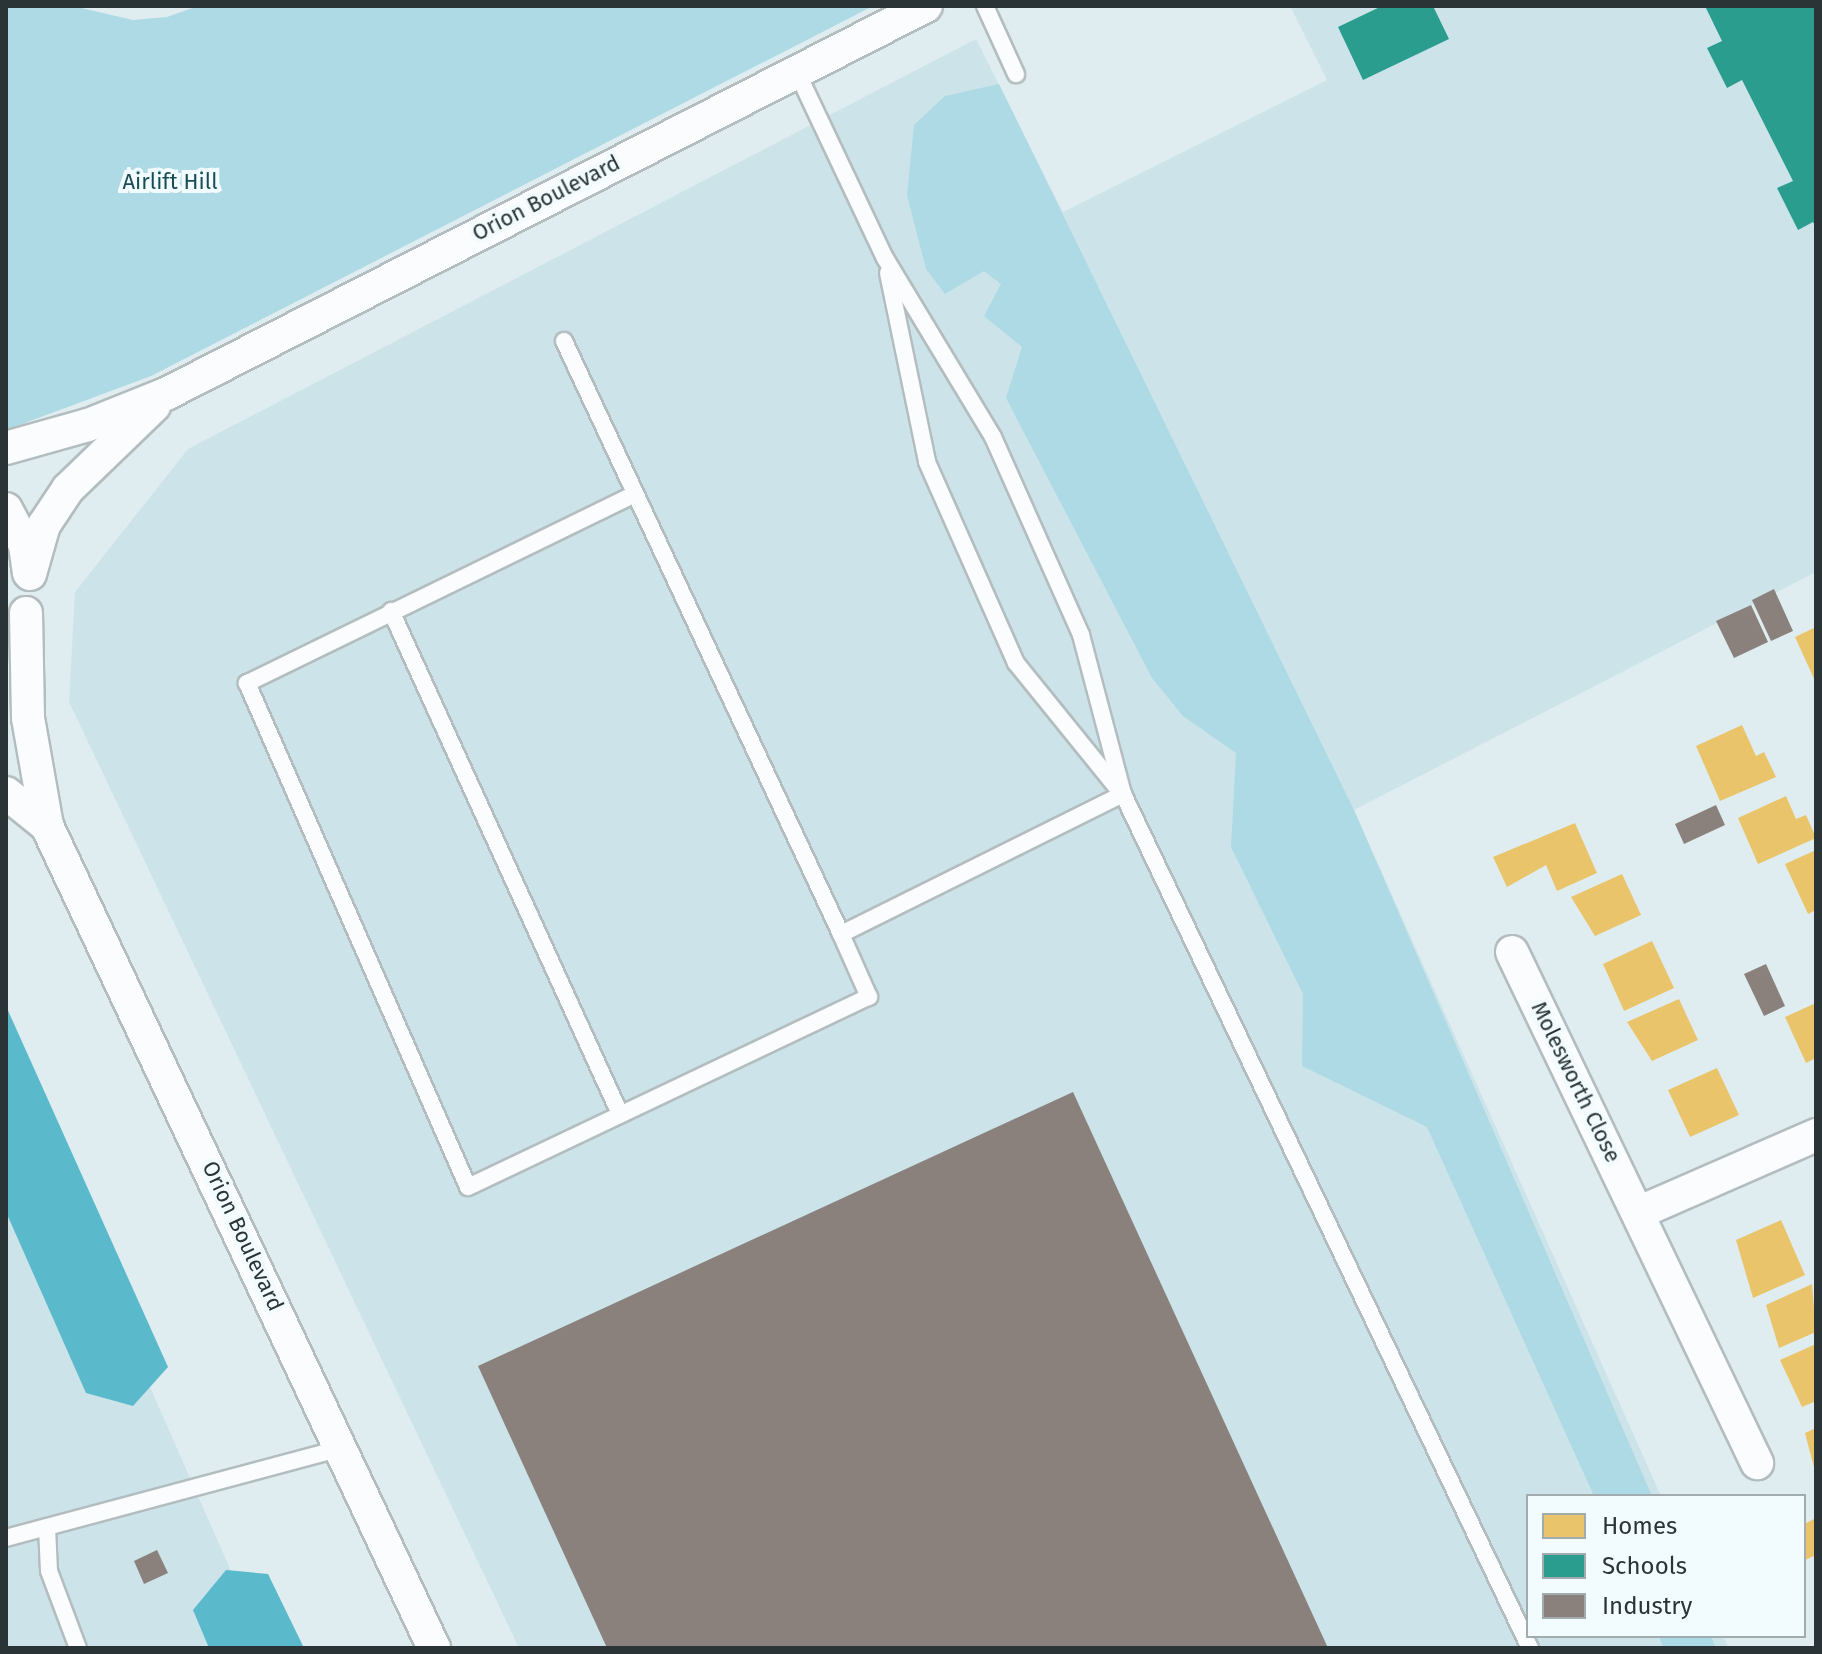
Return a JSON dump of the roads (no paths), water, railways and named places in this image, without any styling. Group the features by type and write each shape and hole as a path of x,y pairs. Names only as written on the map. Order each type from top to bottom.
{"street":[{"name":"Orion Boulevard","path":"6,448 88,425 168,393 926,6"},
{"name":"Orion Boulevard","path":"30,574 44,525 68,489 168,393"},
{"path":"6,509 25,545 30,574 26,613 6,656"},
{"name":"Orion Boulevard","path":"26,613 28,718 47,826 434,1648"},
{"name":"Orion Boulevard","path":"6,793 47,826"},
{"name":"Molesworth Close","path":"1512,952 1640,1212 1757,1463"},
{"path":"1640,1212 1816,1135"}],"lane":[{"path":"985,6 1016,74"},
{"path":"796,70 885,258 993,437 1075,620 1123,794 1530,1648"},
{"path":"885,258 927,462 1016,663 1123,794"},
{"path":"564,341 869,997 468,1187 247,683 635,494"},
{"path":"391,611 620,1114"},
{"path":"841,934 1123,794"},
{"path":"6,1538 342,1448"},
{"path":"47,1527 49,1571 78,1648"}],"water":[{"path":"6,1006 168,1367 133,1406 86,1393 6,1212"},
{"path":"226,1570 268,1574 304,1648 209,1648 193,1610"}],"park label":[{"name":"Airlift Hill","path":"170,182"}]}
